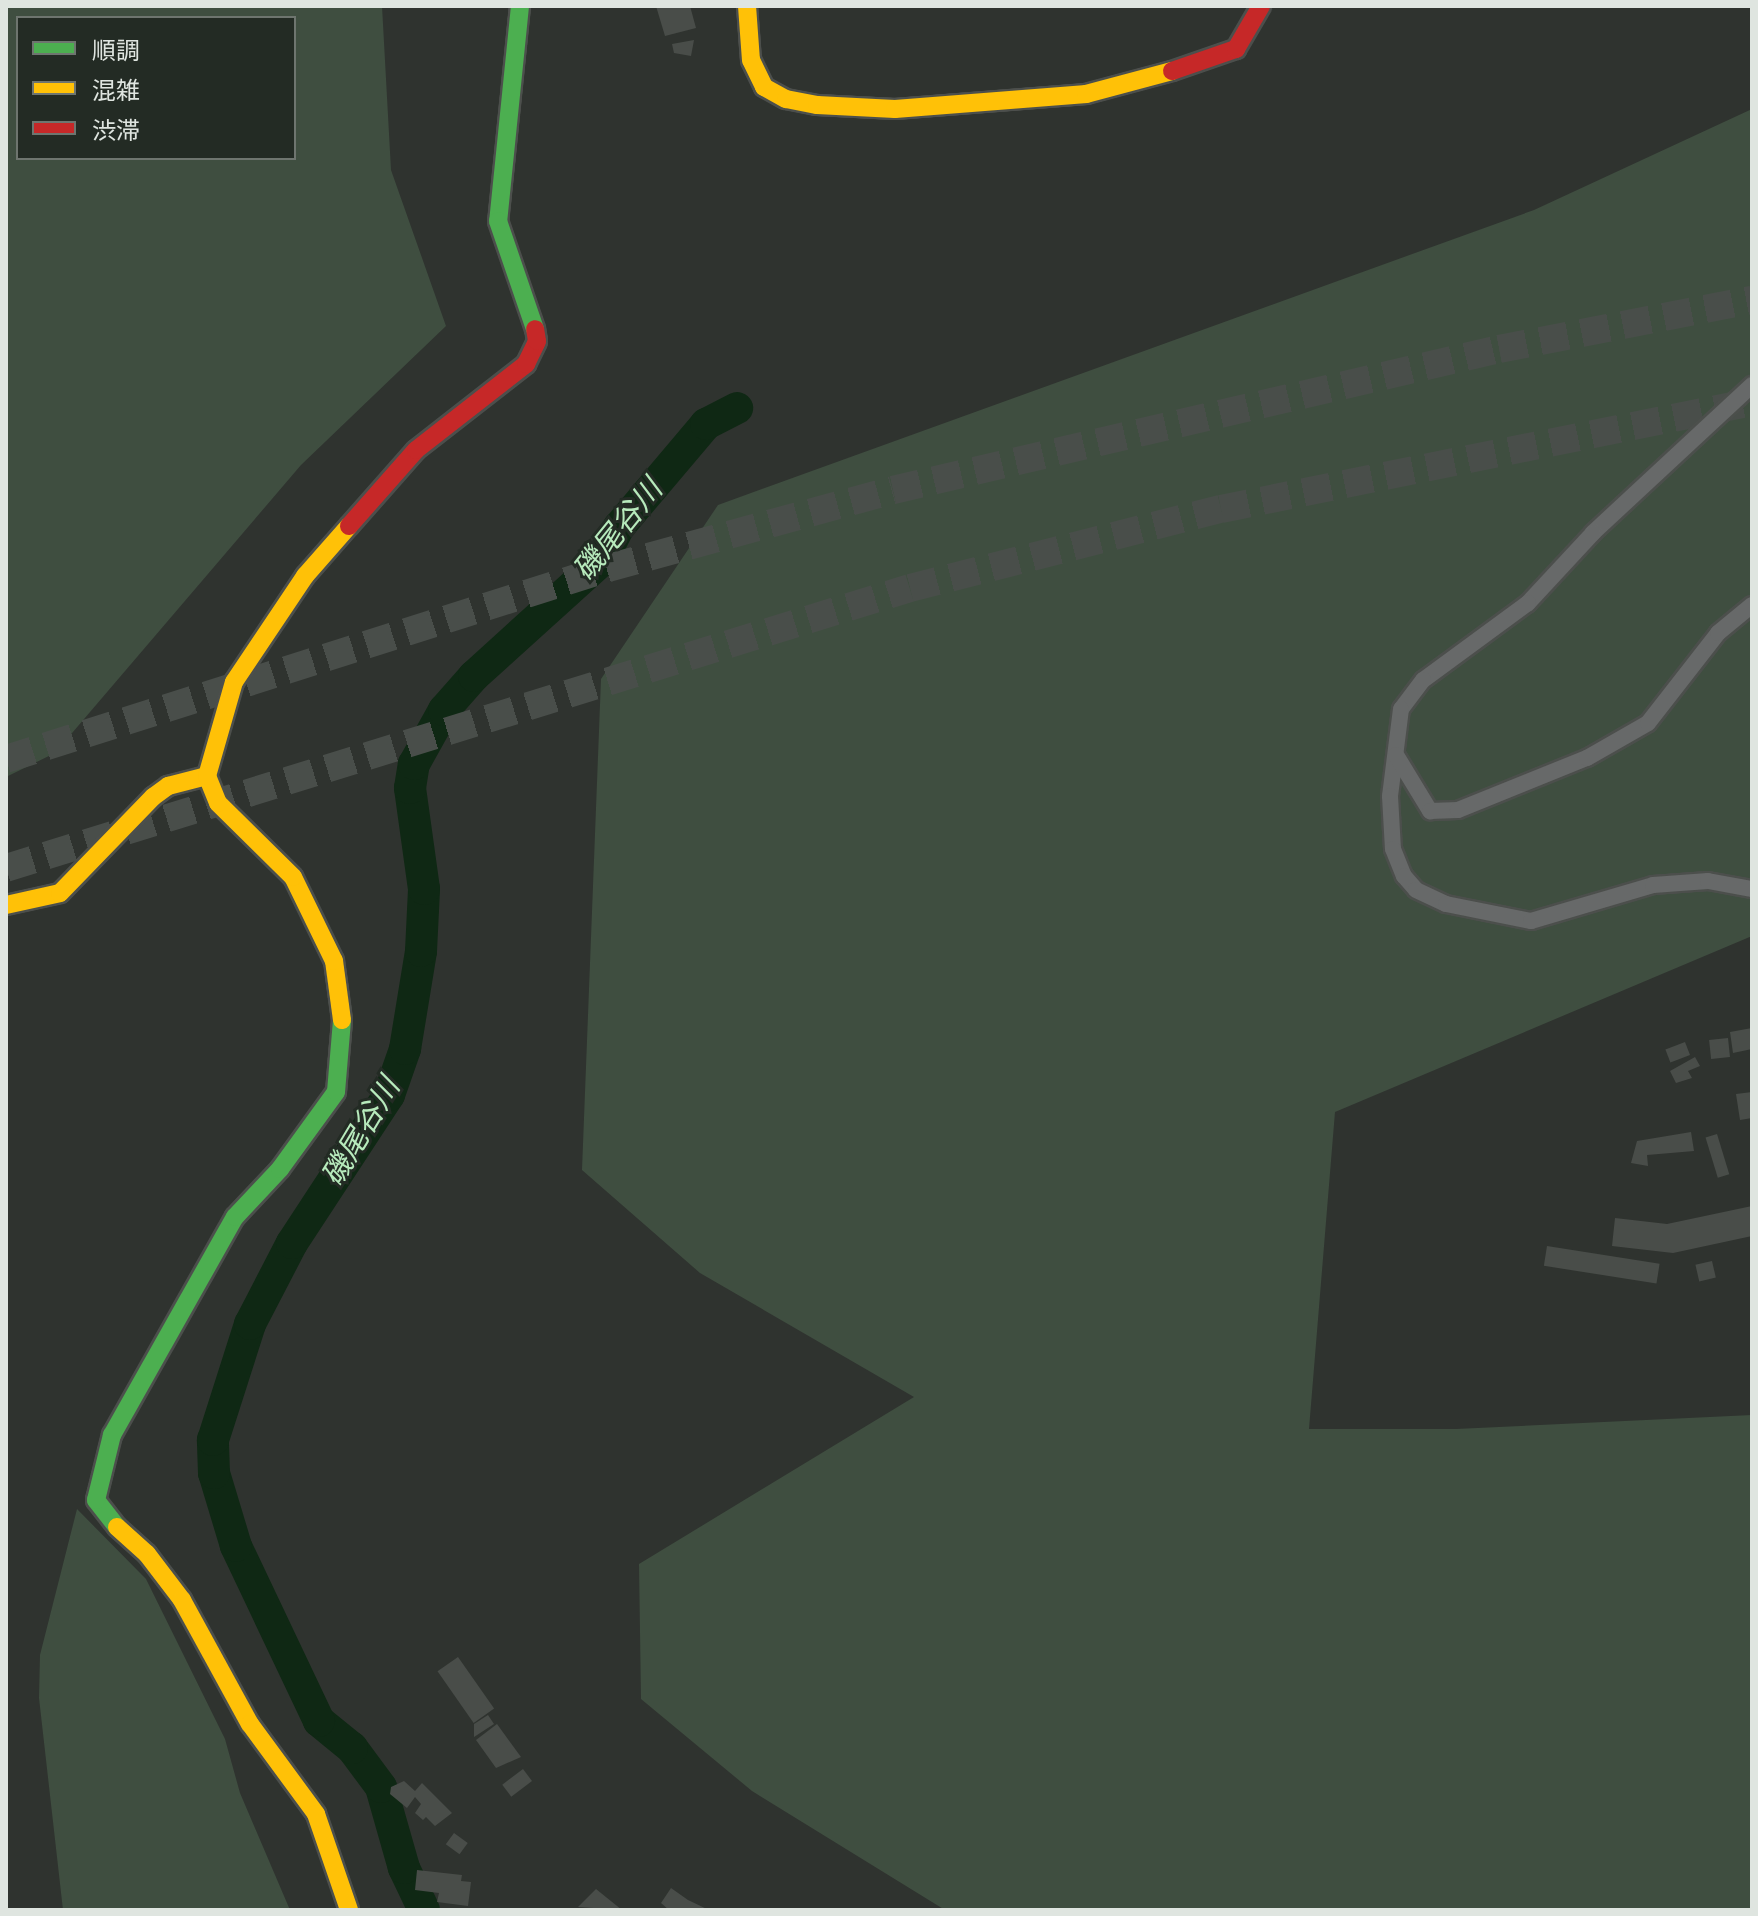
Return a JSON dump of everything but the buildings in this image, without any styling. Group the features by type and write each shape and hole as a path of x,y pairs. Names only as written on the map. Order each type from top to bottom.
{"main road":[{"path":"349,1910 316,1814 250,1724 182,1600 147,1554 112,1525 96,1500 101,1459 112,1435 235,1217 317,1120 336,1092 343,1062 342,1005 334,961 293,877 218,803 207,776 234,682 305,576 416,450 526,364 537,341 533,314 498,221 520,6"},
{"path":"747,6 751,60 764,87 817,105 895,109 1006,104 1086,94 1192,66 1236,49 1261,6"},
{"path":"6,905 60,893 153,797 168,786 207,776"}],"street":[{"path":"1752,385 1593,533 1528,603 1423,680 1401,709 1390,796 1393,849 1416,890 1446,904 1531,921 1653,885 1708,881 1752,889"},
{"path":"1396,755 1430,811 1458,810 1587,758 1648,723 1718,633 1752,605"}],"green space":[{"path":"6,6 382,6 391,170 446,326 301,465 55,753 6,777"},
{"path":"1752,109 1752,936 1335,1112 1309,1429 1456,1429 1752,1415 1752,1910 945,1910 752,1791 641,1699 639,1564 914,1397 700,1273 582,1170 601,679 718,505 1534,210"},
{"path":"77,1509 146,1579 225,1739 240,1793 290,1910 63,1910 39,1698 40,1655"}],"waterway":[{"name":"磯尾谷川","path":"424,1910 404,1868 381,1787 352,1748 319,1721 236,1546 214,1473 213,1440 250,1324 292,1243 389,1095 405,1049 421,951 424,889 410,788 414,764 444,710 474,676 602,560 619,527 706,424 737,408"}],"tunnel":[{"path":"6,759 608,568 893,490 1499,349 1752,300"},
{"path":"6,868 910,588 1221,509 1752,402"}],"traffic: fast":[{"path":"520,6 498,221 535,329"},
{"path":"117,1527 96,1500 112,1435 235,1217 280,1169 336,1092 342,1020"}],"traffic: slow":[{"path":"747,6 751,60 764,87 786,99 817,105 895,109 1086,94 1172,71"},
{"path":"342,1020 334,961 293,877 218,803 207,776 234,682 305,576 349,526"},
{"path":"6,905 60,893 153,797 168,786 207,776"},
{"path":"117,1527 147,1554 182,1600 250,1724 316,1814 349,1910"}],"traffic: jam":[{"path":"1172,71 1236,49 1261,6"},
{"path":"349,526 416,450 526,364 537,341 535,329"}]}
